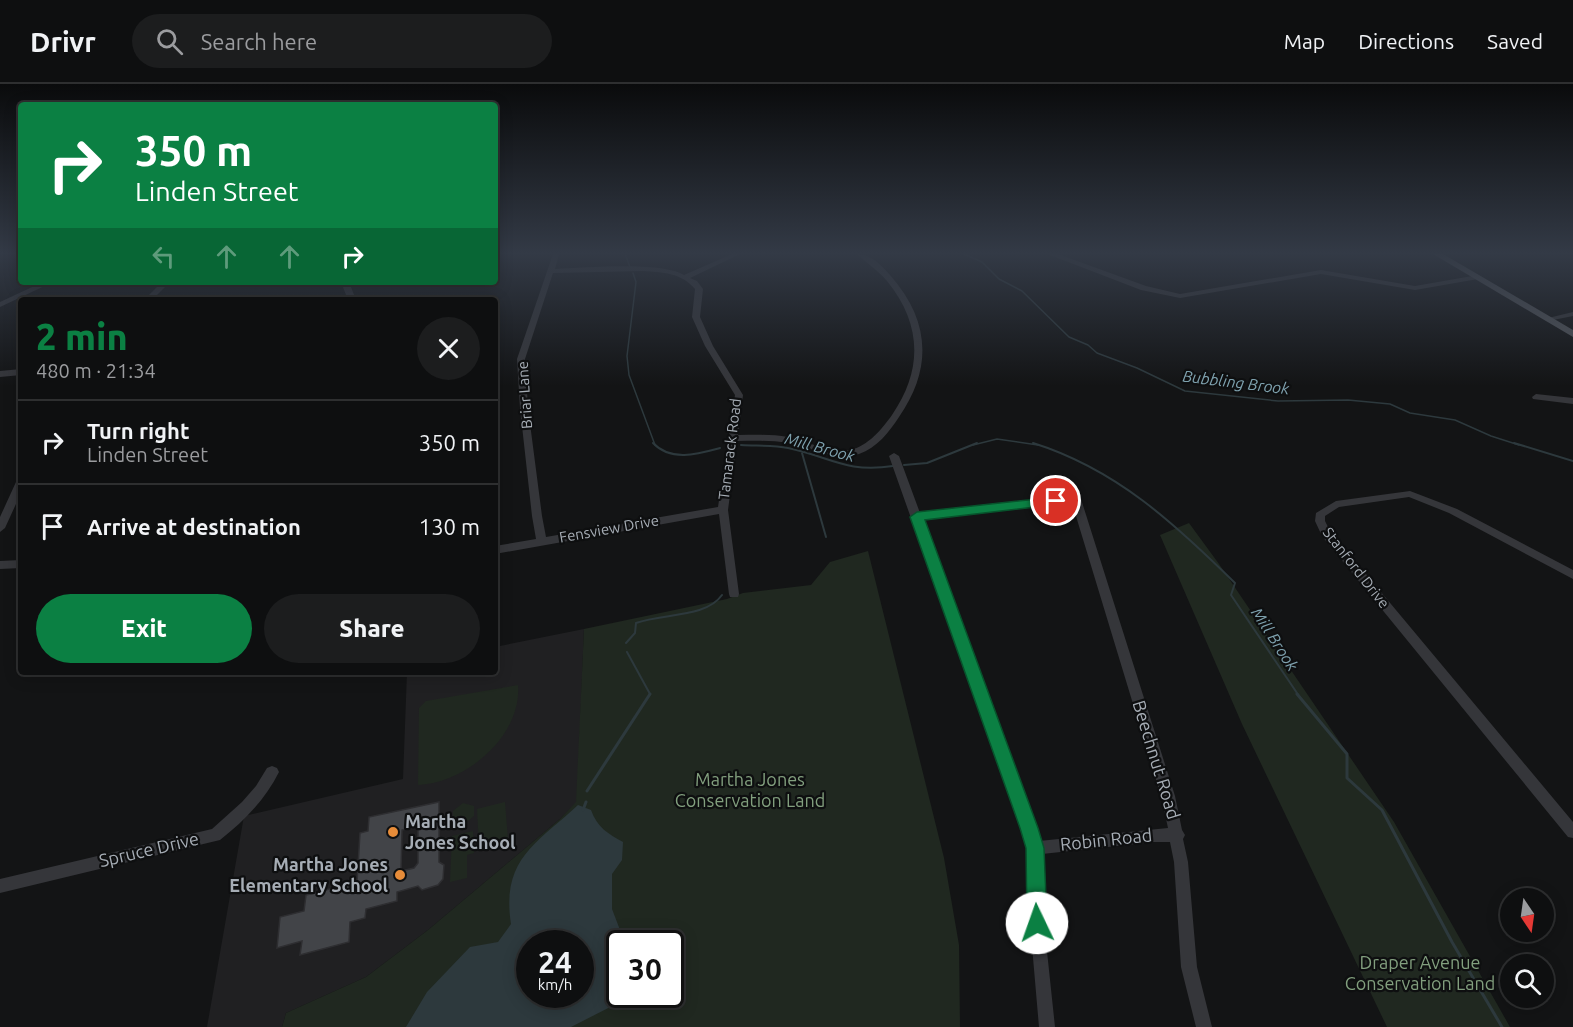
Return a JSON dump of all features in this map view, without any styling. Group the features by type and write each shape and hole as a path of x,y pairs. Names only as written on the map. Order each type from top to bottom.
{"main road":[{"path":"1513,298 1573,334"}],"street":[{"path":"0,305 15,298"},
{"name":"Briar Lane","path":"541,298 521,359 520,370 542,541"},
{"name":"Tamarack Road","path":"698,298 696,318 709,346 739,395 723,510 734,594"},
{"path":"733,438 787,440 833,453 861,450 873,441 898,414 919,367 918,331 912,312 904,298"},
{"path":"1548,319 1573,314"},
{"path":"0,374 18,372"},
{"path":"1536,397 1573,400"},
{"path":"894,456 1035,848 1037,923 1047,1027"},
{"path":"0,528 18,489"},
{"name":"Stanford Drive","path":"1573,575 1454,511 1410,494 1336,504 1320,515 1320,521 1326,533 1573,832"},
{"name":"Beechnut Road","path":"917,517 1076,499 1178,835 1189,967 1204,1027"},
{"name":"Fensview Drive","path":"498,549 723,510"},
{"path":"0,565 18,564"},
{"name":"Spruce Drive","path":"0,886 215,835 237,819 255,800 272,772"},
{"name":"Robin Road","path":"1035,848 1154,835 1178,835"}],"shaded area":[{"name":"Martha Jones School","path":"584,629 577,802 560,819 428,930 366,977 286,1013 282,1027 207,1027 244,816 403,779 407,675 498,675 498,646"},
{"path":"578,805 591,810 596,821 604,829 623,842 622,860 612,874 612,909 620,930 606,930 606,1008 608,1008 571,1027 406,1027 427,992 470,947 498,942 511,924 509,902 511,883 525,855"}],"green space":[{"name":"Draper Avenue Conservation Land","path":"1189,523 1394,822 1510,1027 1387,1027 1242,724 1160,535"},
{"name":"Martha Jones Conservation Land","path":"868,551 944,858 959,945 960,1027 282,1027 286,1013 366,977 428,930 560,819 576,802 584,629 727,599 743,593 811,585 830,562"},
{"path":"518,685 517,704 511,722 501,739 487,753 472,766 454,776 418,785 419,708 426,701"},
{"path":"505,802 508,840 479,847 477,809"},
{"path":"463,803 474,806 474,816 464,824 453,822 453,811"},
{"path":"473,831 474,853 467,855 467,878 450,882 452,836"}],"building":[{"name":"Martha Jones Elementary School","path":"439,802 439,862 444,865 443,879 438,885 422,890 418,886 397,892 397,901 366,909 365,918 350,922 349,942 300,955 302,941 277,948 280,917 304,911 306,895 357,882 360,833 368,831 369,817","holes":["418,826 418,863 414,868 401,871 402,830"]}],"waterway":[{"name":"Mill Brook","path":"634,298 627,356 629,375 655,445"},
{"name":"Bubbling Brook","path":"1029,298 1069,337 1088,345 1097,353 1137,368 1185,391 1278,401 1348,400 1390,404 1410,413 1455,420 1491,436 1519,445"},
{"name":"Mill Brook","path":"973,445 997,439 1038,445"},
{"name":"Mill Brook","path":"904,465 927,463 977,443"},
{"name":"Mill Brook","path":"1033,443 1091,467 1142,500 1189,539 1235,583 1231,595 1299,696"},
{"name":"Bubbling Brook","path":"1514,443 1573,461"},
{"name":"Mill Brook","path":"655,445 676,455 694,454 720,448"},
{"name":"Mill Brook","path":"741,445 788,448 850,466 876,468 893,466"},
{"path":"802,453 826,537"},
{"path":"626,643 635,633 636,623 706,608 722,595"},
{"path":"627,652 650,694"},
{"path":"587,791 650,694"},
{"name":"Mill Brook","path":"1297,694 1347,754 1347,778 1382,810 1452,942 1502,1027"},
{"path":"583,810 586,802"}],"place":[{"name":"Martha Jones School","path":"393,832"},
{"name":"Martha Jones Elementary School","path":"400,875"}],"route":[{"path":"1037,923 1035,848 917,517 1056,501"}]}
